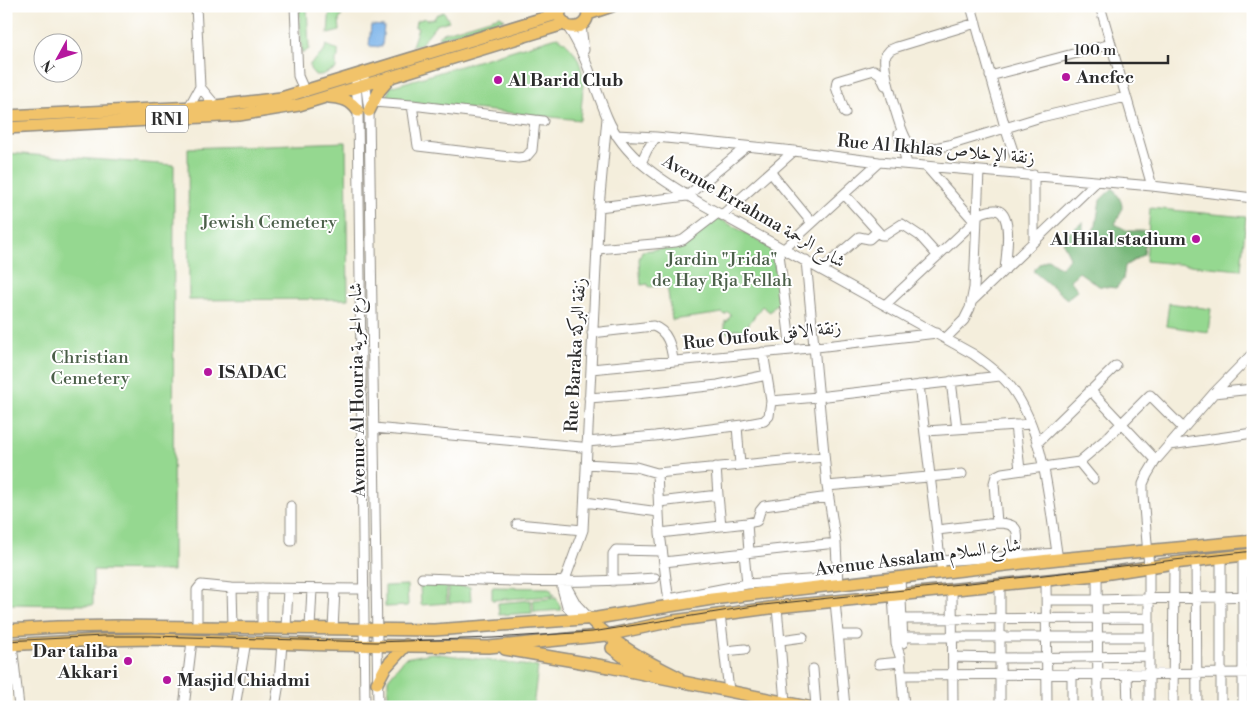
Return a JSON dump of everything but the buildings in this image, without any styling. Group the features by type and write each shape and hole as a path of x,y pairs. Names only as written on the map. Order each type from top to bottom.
{"main road":[{"path":"581,26 586,21 587,10 612,6"},
{"name":"RN1","path":"6,128 239,115 282,109 325,97 360,81 561,9 560,18 565,25"},
{"name":"RN1","path":"6,116 216,106 269,100 392,76 565,25 575,28 581,26"},
{"path":"325,97 344,99 352,104 367,108 392,76"},
{"name":"Avenue Assalam شارع السلام","path":"6,630 74,626 197,626 403,631 434,630 583,619 669,602 837,582 941,574 1058,556 1147,551 1253,541"},
{"name":"Avenue Assalam شارع السلام","path":"489,647 602,636 650,625 720,614 1097,575 1196,560 1248,555"},
{"path":"583,619 648,675"},
{"path":"602,636 688,683"},
{"path":"9,645 99,640 489,647 648,675 808,707"},
{"path":"377,682 385,668 406,645"}],"street":[{"path":"189,107 200,87 196,6"},
{"path":"296,6 298,76 305,92"},
{"path":"971,6 1004,128 1015,157"},
{"path":"1100,6 1152,186"},
{"path":"976,23 890,50 885,56 884,60 890,86 907,141 917,150 921,151 948,145 1004,128 1126,96"},
{"name":"Avenue Errahma شارع الرحمة","path":"565,25 585,58 607,118 616,135 641,164 687,196 806,260 973,354 1009,385 1032,424 1043,467 1058,556"},
{"name":"Avenue Errahma شارع الرحمة","path":"581,26 585,58"},
{"path":"990,76 1111,44"},
{"path":"845,113 836,87 837,82 874,70 880,74 907,164"},
{"name":"Avenue Al Houria شارع الحرية","path":"360,81 367,108 374,428 370,645 365,707"},
{"path":"200,87 216,106"},
{"path":"367,108 412,105 539,120 532,150 526,157 518,158 418,146 412,105"},
{"name":"Avenue Al Houria شارع الحرية","path":"367,108 364,589 370,629"},
{"name":"Rue Baraka زنقة البركة","path":"563,586 583,530 586,464 584,444 589,398 599,207 607,118"},
{"name":"Rue Al Ikhlas زنقة الإخلاص","path":"616,135 656,137 794,151 879,162 1034,174 1253,198"},
{"path":"641,164 647,150 656,137"},
{"path":"599,207 687,196 746,147"},
{"path":"597,248 676,242 720,213 772,173 794,151"},
{"path":"791,350 781,248 812,224 879,162"},
{"path":"926,166 976,220"},
{"path":"946,338 964,320 970,308 974,288 979,171"},
{"path":"772,173 812,224"},
{"path":"1034,174 1034,241"},
{"path":"971,302 1096,182"},
{"path":"844,194 877,232 883,236 902,224 915,231 938,256"},
{"path":"886,305 976,220 996,210 1003,213 1007,220 1005,270"},
{"path":"822,269 859,238 869,239 877,232"},
{"path":"656,473 660,533 669,602 747,584 837,582 836,543 827,486 806,260"},
{"path":"592,333 653,326 663,331 667,337 673,360"},
{"name":"Rue Oufouk زنقة الافق","path":"590,369 791,350 937,333"},
{"path":"374,428 584,444 758,423 767,419 771,411 763,352"},
{"path":"1149,707 1149,567 1143,484 1156,460 1214,392 1253,353"},
{"path":"1037,443 1116,366"},
{"path":"589,398 627,396 718,385 767,375"},
{"path":"771,401 1000,376"},
{"path":"951,382 956,429"},
{"path":"920,385 938,530 941,574"},
{"path":"1214,392 1253,389"},
{"path":"1090,390 1156,460"},
{"path":"997,524 995,477 1002,473 1078,462 1092,452 1152,395 1183,428"},
{"path":"926,431 1032,424"},
{"path":"1015,425 1020,470"},
{"path":"738,426 740,465"},
{"path":"1170,445 1253,433"},
{"path":"586,464 636,467 656,473 824,457"},
{"path":"1078,462 1092,480"},
{"path":"716,467 721,526"},
{"path":"827,486 962,474"},
{"path":"659,502 718,495"},
{"path":"660,533 757,521 760,511 764,506 829,497"},
{"path":"585,502 659,512"},
{"path":"291,506 291,541"},
{"path":"747,523 747,584"},
{"path":"938,530 1008,523 1016,529 1017,533 1016,557"},
{"path":"517,524 583,530"},
{"path":"664,562 836,543"},
{"path":"613,581 613,554 616,550 662,552"},
{"path":"1243,707 1243,596 1248,555"},
{"path":"940,561 1058,556"},
{"path":"1221,557 1221,707"},
{"path":"1196,560 1197,707"},
{"path":"1173,707 1174,563"},
{"path":"1097,575 1098,707"},
{"path":"422,578 563,586 655,578"},
{"path":"896,578 896,644 900,659 904,707"},
{"path":"1046,580 1047,707"},
{"path":"1000,585 1000,707"},
{"path":"197,626 197,590 199,586 335,590 364,589"},
{"path":"563,586 576,604 583,619"},
{"path":"232,588 233,627"},
{"path":"262,588 262,628"},
{"path":"286,628 288,589"},
{"path":"310,628 312,589"},
{"path":"333,629 335,590"},
{"path":"952,590 954,618 953,707"},
{"path":"897,595 903,619 900,659"},
{"path":"1046,600 1253,596"},
{"path":"834,601 845,707"},
{"path":"777,608 785,702"},
{"path":"720,614 728,691"},
{"path":"903,619 1149,618"},
{"path":"839,635 858,635"},
{"path":"781,640 803,636"},
{"path":"903,637 1149,637"},
{"path":"184,707 192,641"},
{"path":"235,707 246,642"},
{"path":"275,707 282,643"},
{"path":"9,645 17,684 19,707"},
{"name":"Avenue Al Houria شارع الحرية","path":"370,645 377,682 378,707"},
{"path":"725,651 745,649"},
{"path":"953,656 1001,658 1149,656"},
{"path":"879,664 900,659"},
{"path":"813,669 816,707"},
{"path":"1072,673 1072,707"},
{"path":"1127,673 1128,707"},
{"path":"902,675 1253,673"},
{"path":"6,684 17,684"}],"green space":[{"path":"299,6 307,6 309,49 302,54"},
{"path":"330,6 341,6 342,15 339,20 340,31 328,34"},
{"path":"444,12 449,21 436,25 420,45 412,46 418,28 415,27 416,21 425,18 426,20 435,18 436,15"},
{"path":"500,16 505,19 440,38 438,36 443,33"},
{"name":"Al Barid Club","path":"557,37 570,47 580,64 583,91 580,120 386,100 390,87"},
{"path":"326,45 338,50 336,69 321,75 315,75 310,69 310,64 324,52"},
{"name":"Jewish Cemetery","path":"346,142 348,299 189,300 188,148"},
{"name":"Christian Cemetery","path":"6,153 174,165 173,571 93,570 93,605 6,604"},
{"path":"1113,188 1122,206 1115,224 1128,231 1146,231 1144,254 1125,266 1123,280 1116,288 1099,286 1079,272 1070,280 1078,290 1067,299 1033,271 1039,264 1048,259 1061,268 1070,257 1063,243 1069,233 1083,222 1083,233 1089,237 1096,225 1100,200"},
{"name":"Al Hilal stadium","path":"1150,208 1246,217 1241,270 1146,261"},
{"name":"Jardin \"Jrida\" de Hay Rja Fellah","path":"718,218 773,248 780,307 776,304 770,312 762,306 743,332 739,329 734,330 731,335 725,331 725,321 727,322 731,315 728,312 725,315 723,313 672,320 667,285 649,287 648,284 641,285 639,259 642,251 679,247"},
{"path":"1169,303 1211,309 1208,332 1166,326"},
{"path":"407,585 408,606 385,607 385,586"},
{"path":"420,585 446,585 447,603 421,605"},
{"path":"448,586 470,587 471,601 449,603"},
{"path":"492,587 550,588 554,596 492,600"},
{"path":"556,598 562,610 534,612 533,600"},
{"path":"531,600 532,613 499,615 498,603"},
{"path":"432,653 538,667 533,707 388,707 388,679 405,658"}],"water":[{"path":"371,25 384,26 382,47 369,46"}],"tram line":[{"path":"6,641 103,636 151,636 376,642 592,632 754,606 1253,551"}],"place":[{"name":"Ancfcc","path":"1066,77"},
{"name":"Al Barid Club","path":"498,80"},
{"name":"Al Hilal stadium","path":"1196,239"},
{"name":"ISADAC","path":"208,372"},
{"name":"Dar taliba Akkari","path":"128,661"},
{"name":"Masjid Chiadmi","path":"167,680"}]}
